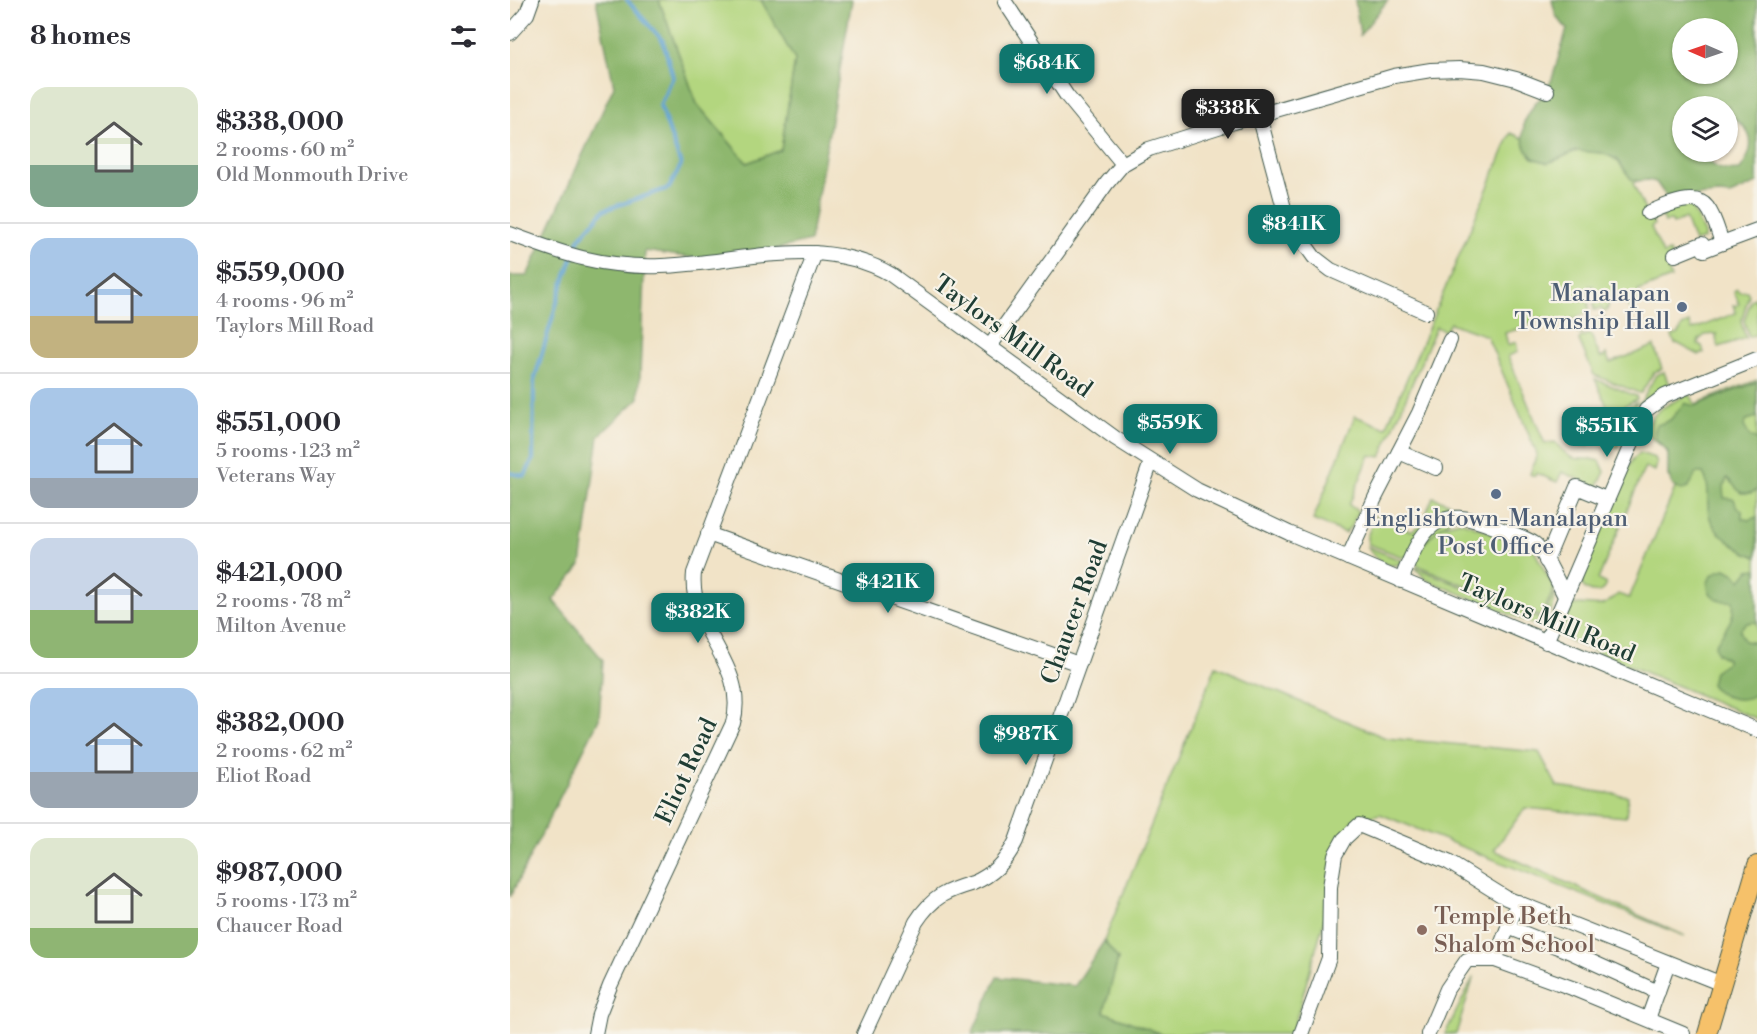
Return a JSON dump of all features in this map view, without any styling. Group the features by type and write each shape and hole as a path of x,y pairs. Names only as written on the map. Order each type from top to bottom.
{"main road":[{"path":"1707,1034 1757,866"}],"street":[{"path":"510,33 527,14 532,0"},
{"path":"1005,2 1067,96 1123,164"},
{"path":"990,346 1123,164 1149,149 1394,76 1431,70 1484,71 1516,79 1547,91"},
{"path":"1259,115 1285,212 1296,232 1314,256 1331,270 1426,312"},
{"path":"1648,213 1678,202 1703,203 1717,217 1722,243"},
{"path":"1688,254 1757,230"},
{"name":"Taylors Mill Road","path":"510,234 563,254 625,265 661,266 768,255 815,253 838,254 880,268 1115,438 1197,490 1226,505 1401,581 1757,730"},
{"name":"Eliot Road","path":"595,1034 599,1014 610,986 735,716 736,689 732,675 699,611 694,592 694,573 815,253"},
{"path":"1348,558 1375,498 1419,413 1450,339"},
{"path":"1546,642 1606,499 1643,416 1650,406 1670,393 1757,359"},
{"path":"1398,452 1436,468"},
{"name":"Chaucer Road","path":"864,1034 922,913 942,895 986,876 1000,866 1010,854 1151,462"},
{"path":"1546,561 1577,487 1606,499"},
{"path":"1401,581 1414,548 1421,537 1436,524 1455,518 1476,519 1534,543 1565,596"},
{"path":"708,534 1079,664"},
{"path":"1301,1034 1329,958 1330,886 1335,855 1344,839 1359,825 1448,862 1506,897 1722,984"},
{"path":"1495,960 1518,902"},
{"path":"1508,927 1568,951 1658,992"},
{"path":"1428,1034 1447,988 1467,960 1495,960 1572,988 1683,1034"},
{"path":"1648,1019 1668,963"}],"green space":[{"path":"596,0 659,0 697,104 747,163 781,150 795,60 761,0 852,0 810,241 722,262 645,251 639,398 599,436 581,565 553,600 603,660 599,719 510,897 510,276 527,276 614,86"},
{"path":"659,0 761,0 795,60 781,150 747,163 697,104"},
{"path":"1355,0 1388,0 1360,35"},
{"path":"1552,0 1757,0 1757,183 1730,195 1673,198 1666,196 1656,182 1631,179 1617,159 1602,153 1576,151 1548,163 1533,158 1526,149 1523,138 1524,122 1535,103 1544,95 1552,79 1567,29 1556,16"},
{"path":"1511,133 1523,138 1528,151 1541,161 1551,162 1581,151 1601,153 1615,159 1628,175 1637,181 1633,183 1648,217 1677,206 1698,207 1693,210 1704,239 1694,242 1685,218 1673,224 1671,220 1665,223 1662,216 1652,220 1654,225 1651,227 1663,254 1670,252 1674,262 1666,265 1671,278 1638,291 1642,302 1629,308 1625,301 1616,298 1609,302 1607,311 1603,312 1601,308 1594,310 1593,286 1589,286 1589,312 1555,326 1542,319 1505,333 1508,345 1516,342 1518,352 1508,356 1545,444 1555,442 1572,458 1600,461 1605,472 1597,487 1562,472 1557,482 1536,473 1535,476 1530,474 1537,454 1487,336 1450,323 1445,331 1436,327 1381,457 1370,455 1349,505 1358,511 1352,525 1345,533 1313,520 1355,416 1386,428"},
{"path":"1737,289 1739,292 1747,291 1749,295 1741,322 1746,338 1719,347 1717,334 1705,335 1699,340 1698,344 1702,346 1704,353 1699,355 1675,344 1672,336 1679,334 1682,326 1689,323 1692,330 1736,313 1733,305 1739,304 1734,291"},
{"path":"1754,298 1757,305 1757,334 1749,337 1744,321 1751,300"},
{"path":"1604,316 1607,324 1579,334 1574,328"},
{"path":"1589,334 1600,357 1606,354 1610,363 1654,346 1662,369 1654,372 1641,393 1594,375 1579,340"},
{"path":"1664,372 1669,385 1653,393 1639,405 1656,375"},
{"path":"1595,379 1636,396 1637,399 1610,413"},
{"path":"1757,380 1757,719 1568,640 1560,633 1566,611 1572,605 1595,606 1605,604 1618,594 1629,598 1631,594 1678,481 1668,476 1669,458 1666,450 1648,435 1650,420 1660,409 1688,395 1695,404"},
{"path":"1757,382 1757,417 1747,420 1744,426 1750,437 1757,440 1757,490 1751,493 1741,493 1727,478 1723,488 1724,498 1734,499 1742,511 1742,518 1748,520 1757,517 1757,557 1735,546 1716,529 1709,515 1707,483 1703,473 1696,473 1690,485 1685,489 1673,486 1668,475 1668,452 1655,437 1655,430 1657,425 1670,420 1685,403 1694,406"},
{"path":"1637,402 1618,447 1610,445 1603,436 1599,424"},
{"path":"1584,427 1592,442 1588,447 1575,445 1567,437"},
{"path":"1640,453 1655,458 1657,464 1655,471 1645,467 1598,580 1606,584 1602,590 1592,592 1582,585 1583,573 1632,460"},
{"path":"1433,497 1473,513 1458,513 1405,558 1368,544 1367,537 1375,516 1411,531 1422,523"},
{"path":"1460,521 1533,548 1554,589 1541,617 1421,567 1415,562 1416,552 1441,526"},
{"path":"1368,547 1403,561 1394,565 1383,563"},
{"path":"1415,567 1542,620 1555,592 1554,602 1544,622 1535,625 1425,579"},
{"path":"1726,569 1741,580 1749,570 1757,569 1757,623 1747,623 1740,630 1744,641 1757,643 1757,693 1739,699 1720,693 1711,684 1714,671 1727,662 1727,659 1717,653 1715,646 1731,620 1733,601 1715,598 1710,593 1708,582 1711,576"},
{"path":"1216,666 1386,738 1539,752 1557,786 1628,796 1626,817 1525,808 1494,850 1685,936 1380,814 1352,821 1292,1034 1162,1034 1103,1012 1118,960 1104,941"},
{"path":"1104,941 1118,959 1104,1012 1162,1034 972,1034 997,977 1075,986"},
{"path":"1474,976 1456,1034 1445,1034"}],"waterway":[{"path":"510,473 525,476 533,459 534,381 560,292 579,239 604,210 669,188 681,165 660,105 673,77 663,41 627,0"}],"place":[{"name":"Manalapan Township Hall","path":"1682,307"},
{"name":"Englishtown-Manalapan Post Office","path":"1496,494"},
{"name":"Temple Beth Shalom School","path":"1422,930"}]}
